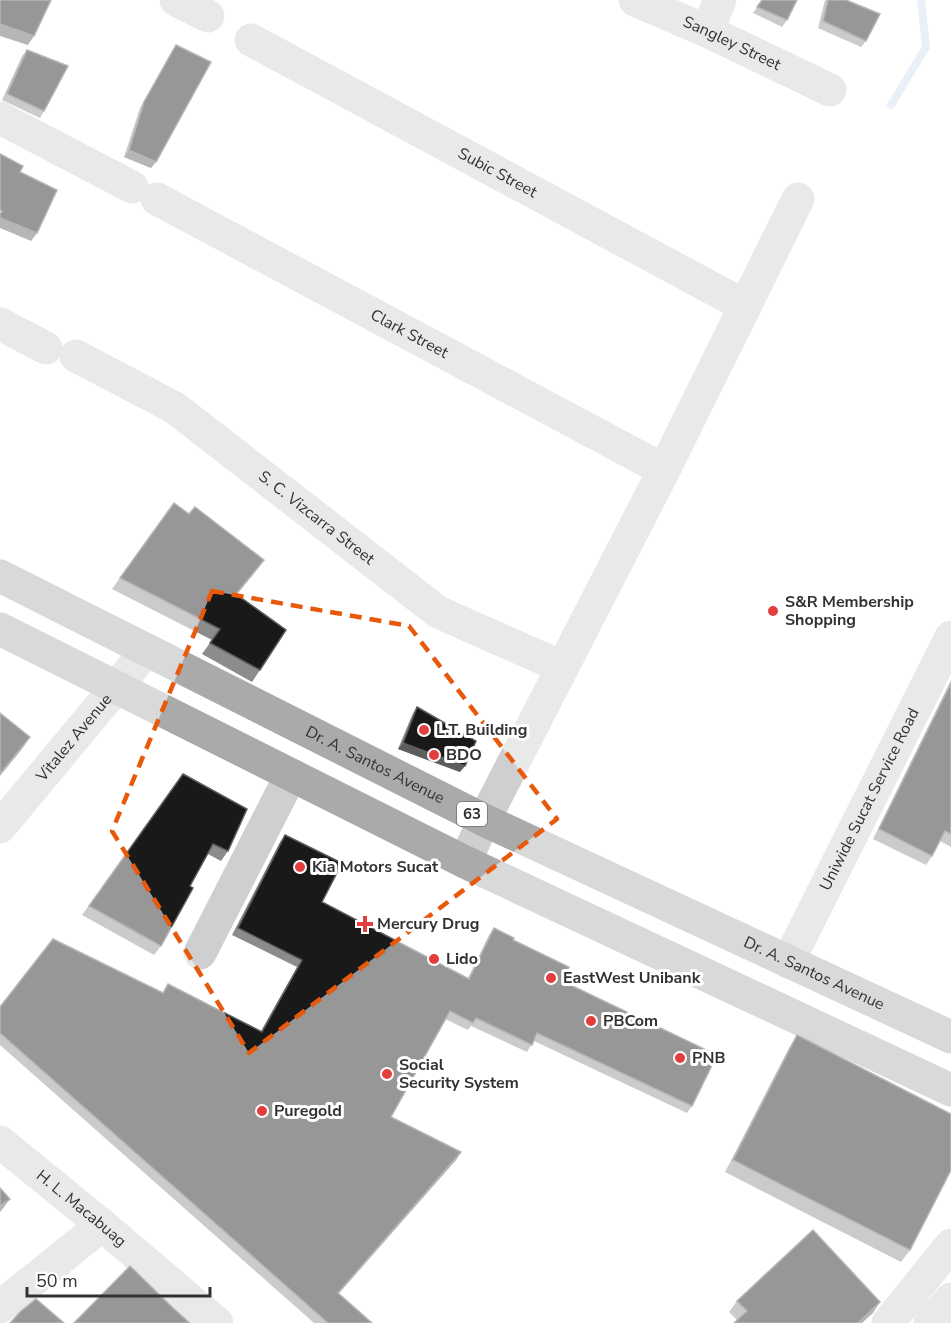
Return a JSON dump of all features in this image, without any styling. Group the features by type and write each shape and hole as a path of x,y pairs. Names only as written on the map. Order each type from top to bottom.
{"main road":[{"name":"Dr. A. Santos Avenue","path":"0,576 484,820 788,962 948,1030"},
{"path":"0,629 465,862 951,1090"}],"street":[{"path":"176,0 208,16"},
{"name":"Sangley Street","path":"634,0 707,31 830,90"},
{"path":"707,31 720,0"},
{"name":"Subic Street","path":"251,40 745,306"},
{"name":"Clark Street","path":"0,118 664,470"},
{"path":"465,862 484,820 664,470 798,200"},
{"name":"S. C. Vizcarra Street","path":"0,324 175,408 438,612 562,667"},
{"name":"Uniwide Sucat Service Road","path":"788,962 951,637"},
{"name":"Vitalez Avenue","path":"0,828 147,650"},
{"path":"200,953 291,775"},
{"name":"H. L. Macabuag","path":"0,1142 217,1323"},
{"path":"0,1307 102,1226"},
{"path":"892,1322 951,1245"},
{"path":"930,1323 951,1299"},
{"path":"0,1314 12,1323"}],"highlighted area":[{"path":"212,591 409,626 557,819 249,1053 112,831"}],"building":[{"path":"0,0 51,0 34,36 0,24"},
{"path":"762,0 797,0 787,20 757,7"},
{"path":"828,0 846,0 880,14 866,41 823,21"},
{"path":"176,45 211,62 156,162 129,150 144,102"},
{"path":"27,50 68,66 44,111 7,94"},
{"path":"0,154 23,166 20,172 57,190 37,233 0,218 2,211 0,210"},
{"path":"174,503 189,514 195,507 264,560 236,594 286,630 260,670 210,643 220,629 120,578"},
{"path":"951,683 951,834 945,831 932,856 879,829"},
{"name":"L.T. Building","path":"417,707 476,741 465,766 403,743"},
{"path":"0,713 30,737 0,774"},
{"path":"183,774 247,809 228,851 213,844 190,886 193,888 161,946 89,906"},
{"name":"Puregold","path":"285,835 342,863 322,902 469,979 494,928 514,938 513,940 569,967 562,981 717,1055 692,1106 537,1033 532,1045 476,1018 473,1023 450,1011 391,1117 461,1152 338,1293 372,1323 328,1323 0,1033 0,1007 53,939 163,993 168,984 262,1032 302,960 238,928"},
{"path":"797,1035 951,1114 951,1170 910,1250 733,1160"},
{"path":"0,1188 10,1199 0,1206"},
{"path":"813,1230 880,1302 858,1323 734,1323 747,1311 737,1301"},
{"path":"130,1266 173,1308 190,1323 74,1323"},
{"path":"36,1299 64,1323 10,1323"}],"waterway":[{"path":"891,105 926,47 921,0"}],"place":[{"name":"S&R Membership Shopping","path":"773,611"},
{"name":"L.T. Building","path":"424,730"},
{"name":"BDO","path":"434,755"},
{"name":"Kia Motors Sucat","path":"300,867"},
{"name":"Mercury Drug","path":"365,924"},
{"name":"Lido","path":"434,959"},
{"name":"EastWest Unibank","path":"551,978"},
{"name":"PBCom","path":"591,1021"},
{"name":"PNB","path":"680,1058"},
{"name":"Social Security System","path":"387,1074"},
{"name":"Puregold","path":"262,1111"}]}
